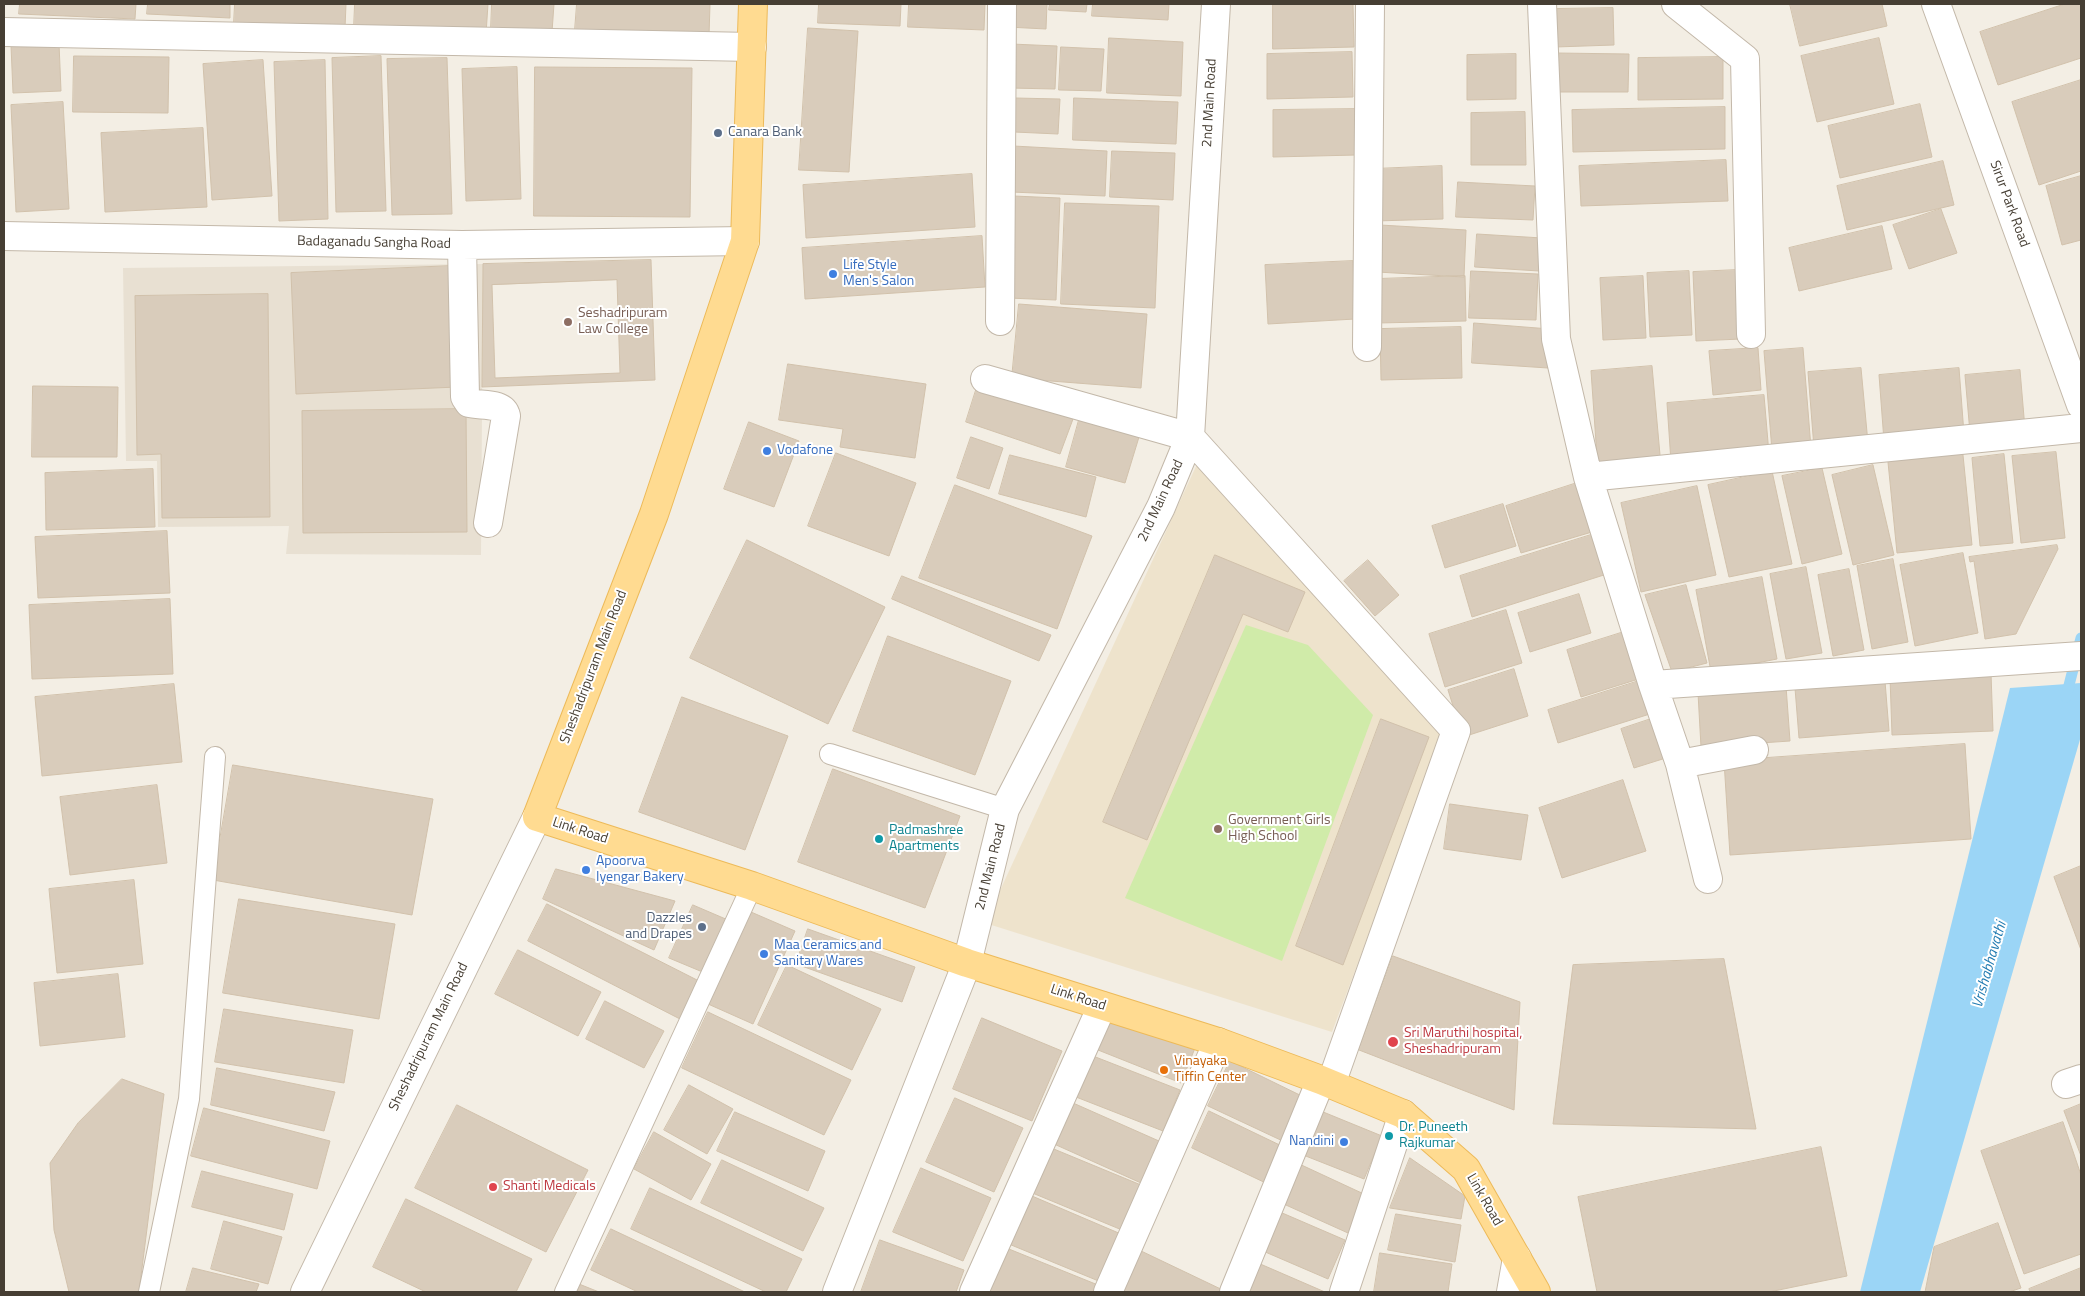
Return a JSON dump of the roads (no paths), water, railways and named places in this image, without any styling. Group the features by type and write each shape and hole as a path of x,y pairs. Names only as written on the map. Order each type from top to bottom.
{"main road":[{"name":"Sheshadripuram Main Road","path":"536,817 654,514 745,241 753,4"},
{"name":"Link Road","path":"536,817 752,886 967,963 1218,1042 1326,1082 1403,1114 1466,1170 1536,1292"}],"street":[{"path":"1000,321 1002,4"},
{"name":"2nd Main Road","path":"837,1292 967,963 1005,810 1161,508 1190,437 1216,4"},
{"path":"1367,347 1370,4"},
{"path":"1542,4 1556,339 1588,477 1653,685 1680,764 1708,879"},
{"path":"1676,4 1745,59 1751,334"},
{"name":"Sirur Park Road","path":"1936,4 2081,405"},
{"path":"4,32 752,47"},
{"name":"Badaganadu Sangha Road","path":"4,236 462,245 745,241"},
{"path":"462,245 465,397 469,403 500,407 506,416 488,523"},
{"path":"985,379 1190,437 1456,731 1326,1082 1234,1292"},
{"path":"1588,477 2081,428"},
{"path":"1653,685 2081,656"},
{"path":"1680,764 1754,750"},
{"name":"Sheshadripuram Main Road","path":"305,1292 536,817"},
{"path":"974,1292 1102,1006"},
{"path":"1108,1292 1218,1042"},
{"path":"1344,1292 1403,1114"},
{"path":"1511,1292 1517,1258"}],"lane":[{"path":"830,754 1005,810"},
{"path":"149,1292 189,1100 215,757"},
{"path":"565,1292 752,886"}],"water":[{"path":"2081,683 2081,736 1920,1292 1860,1292 2010,688"}],"waterway":[{"name":"Vrishabhavathi","path":"2066,697 2081,638"}],"place":[{"name":"Canara Bank","path":"718,133"},
{"name":"Life Style Men's Salon","path":"833,274"},
{"name":"Seshadripuram Law College","path":"568,322"},
{"name":"Vodafone","path":"767,451"},
{"name":"Government Girls High School","path":"1218,829"},
{"name":"Padmashree Apartments","path":"879,839"},
{"name":"Apoorva Iyengar Bakery","path":"586,870"},
{"name":"Dazzles and Drapes","path":"702,927"},
{"name":"Maa Ceramics and Sanitary Wares","path":"764,954"},
{"name":"Sri Maruthi hospital, Sheshadripuram","path":"1393,1042"},
{"name":"Vinayaka Tiffin Center","path":"1164,1070"},
{"name":"Dr. Puneeth Rajkumar","path":"1389,1136"},
{"name":"Nandini","path":"1344,1142"},
{"name":"Shanti Medicals","path":"493,1187"}]}
